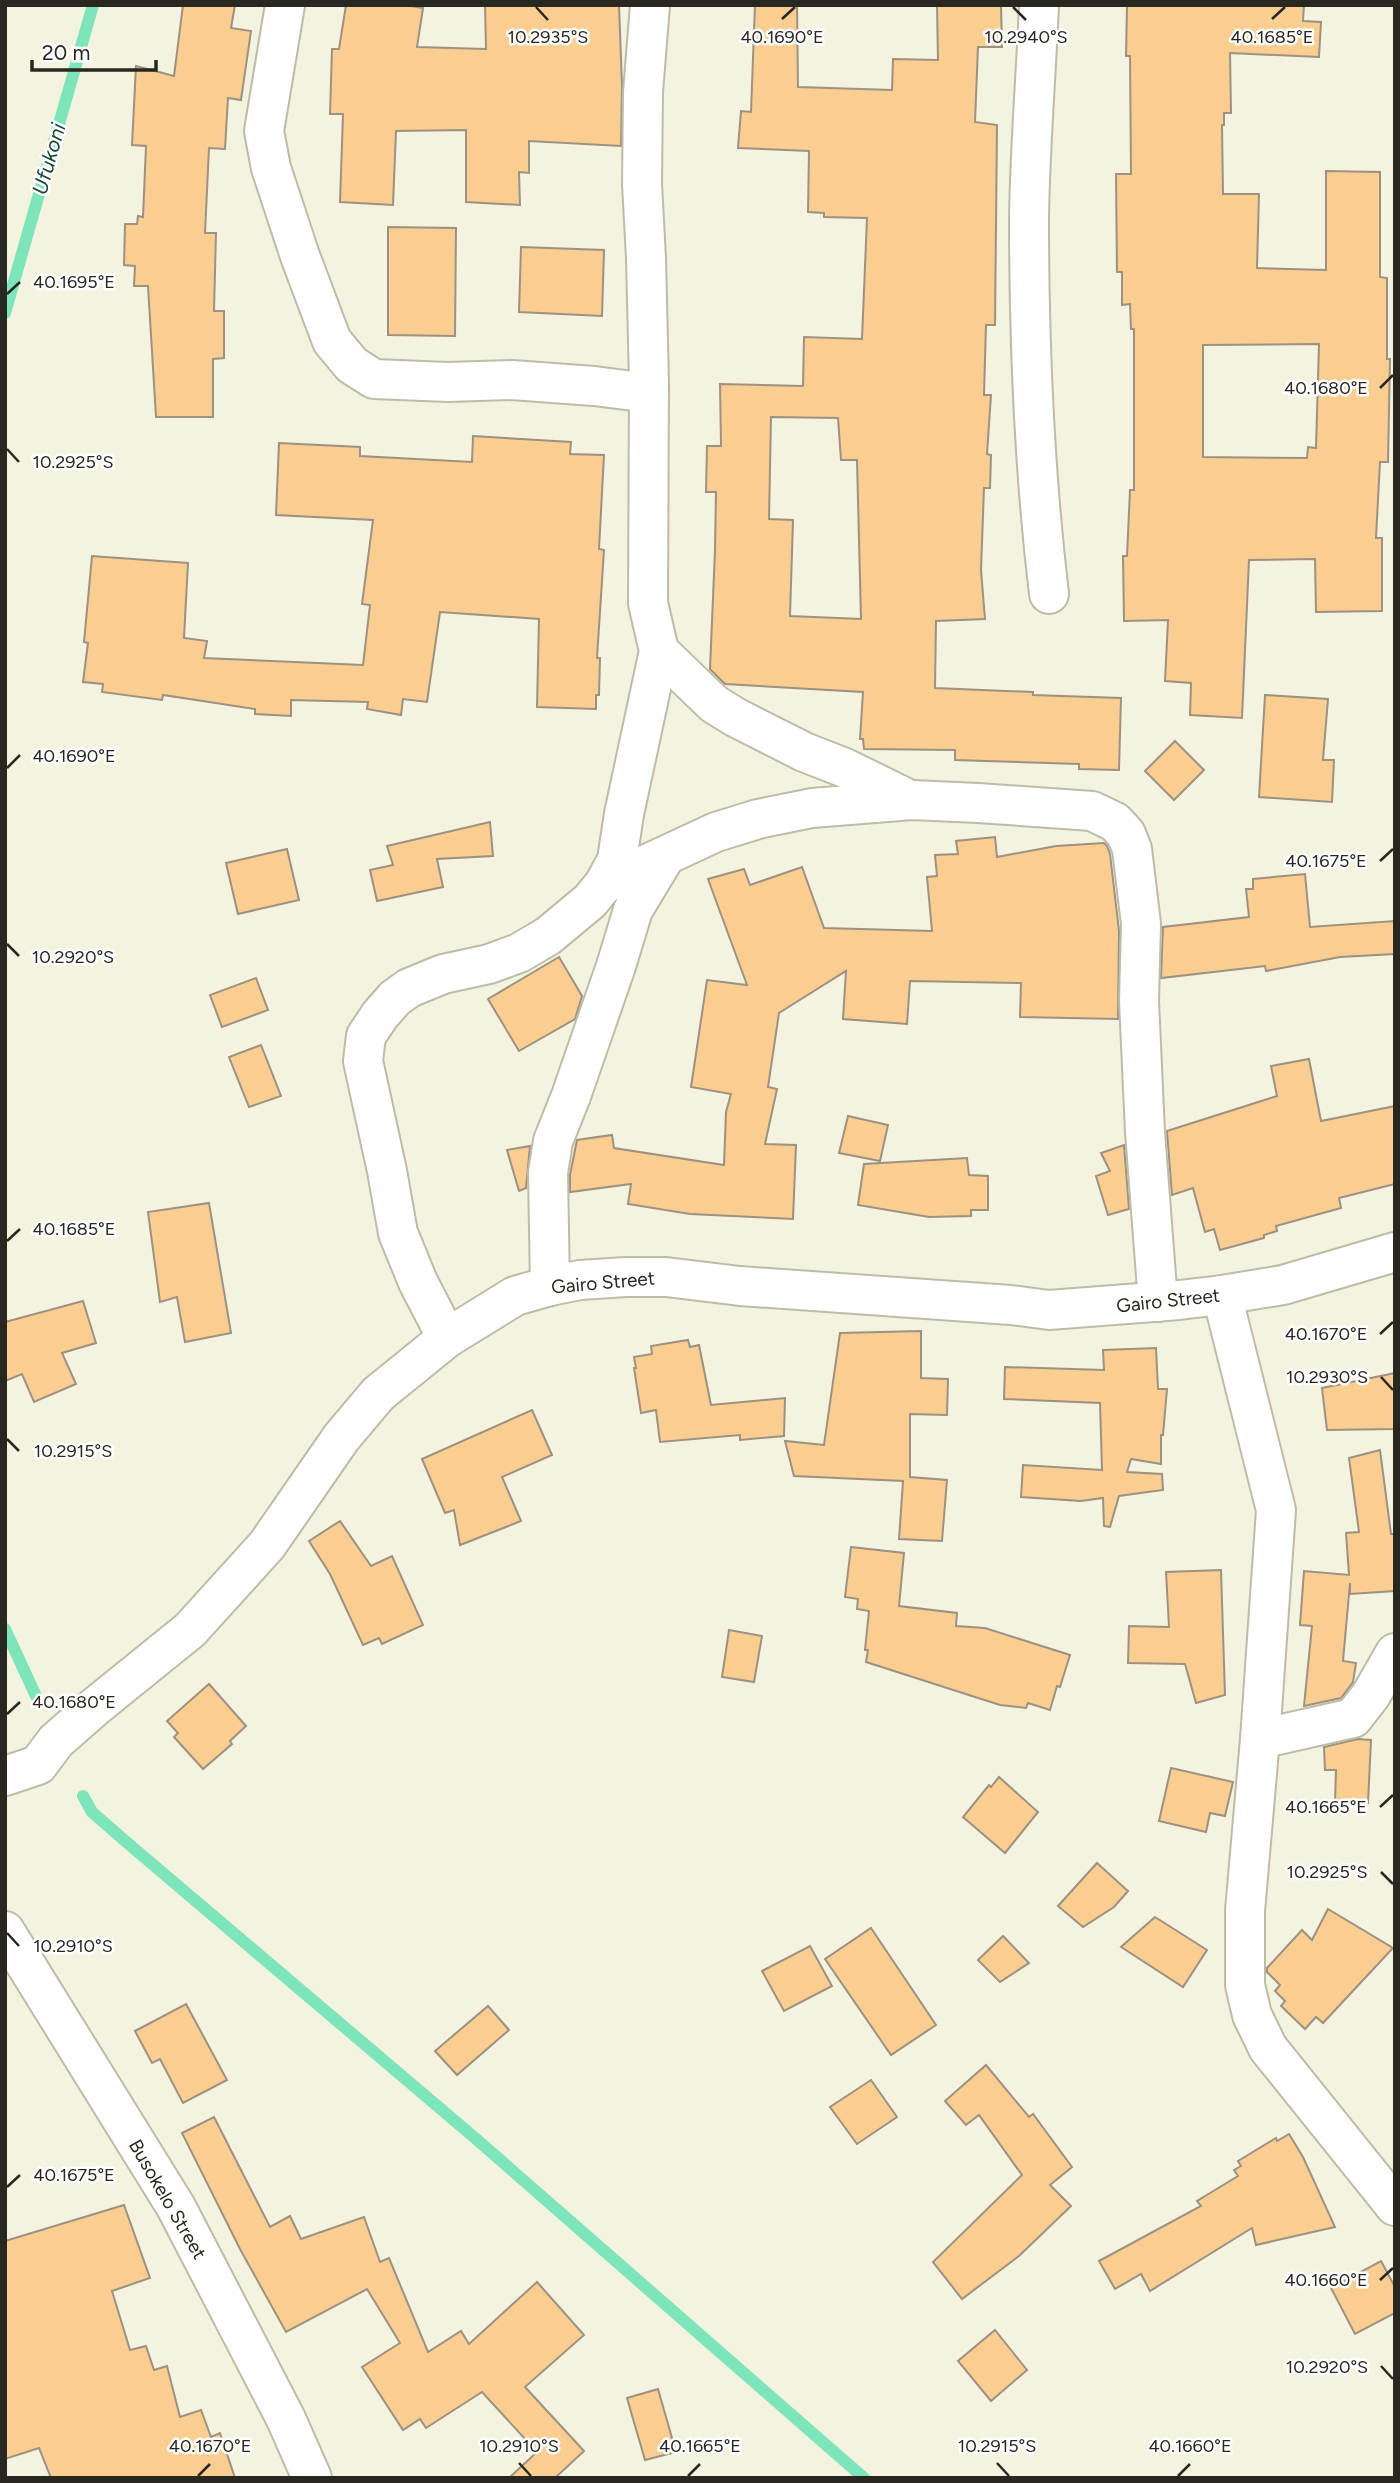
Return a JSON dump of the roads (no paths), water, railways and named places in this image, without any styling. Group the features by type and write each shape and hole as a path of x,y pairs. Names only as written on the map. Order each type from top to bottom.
{"street":[{"path":"285,5 264,131 271,168 327,329 332,341 352,365 374,379 448,382 512,380 649,393"},
{"path":"447,1338 418,1282 398,1233 363,1061 366,1036 395,998 409,988 443,974 489,964 519,953 548,936 590,901 604,884 617,860 624,814 659,651 648,603 649,393 642,184 643,92 650,5"},
{"path":"1039,5 1029,216 1032,416 1049,594"},
{"path":"659,651 714,705 804,752 912,800"},
{"path":"604,884 716,832 758,819 811,808 912,800 1092,811 1115,822 1126,834 1132,849 1141,924 1139,1000 1145,1132 1158,1302"},
{"path":"550,1286 548,1173 553,1141 612,979 633,909 665,857"},
{"name":"Gairo Street","path":"5,1776 38,1765 56,1741 190,1630 267,1545 341,1438 378,1394 447,1338 515,1296 550,1286 603,1278 666,1277 740,1286 1011,1305 1048,1310 1158,1302 1283,1285 1395,1252"},
{"path":"1222,1295 1276,1510 1261,1739 1245,1911 1245,1985 1252,2015 1268,2048 1395,2206"},
{"path":"1261,1739 1353,1718 1371,1695 1395,1653"},
{"name":"Busokelo Street","path":"5,1931 176,2207 280,2407 312,2478"}],"waterway":[{"name":"Ufukoni","path":"5,313 93,5"},
{"name":"Ufukoni","path":"5,1629 36,1696"},
{"path":"83,1796 92,1812 124,1840 475,2138 864,2478"}]}
